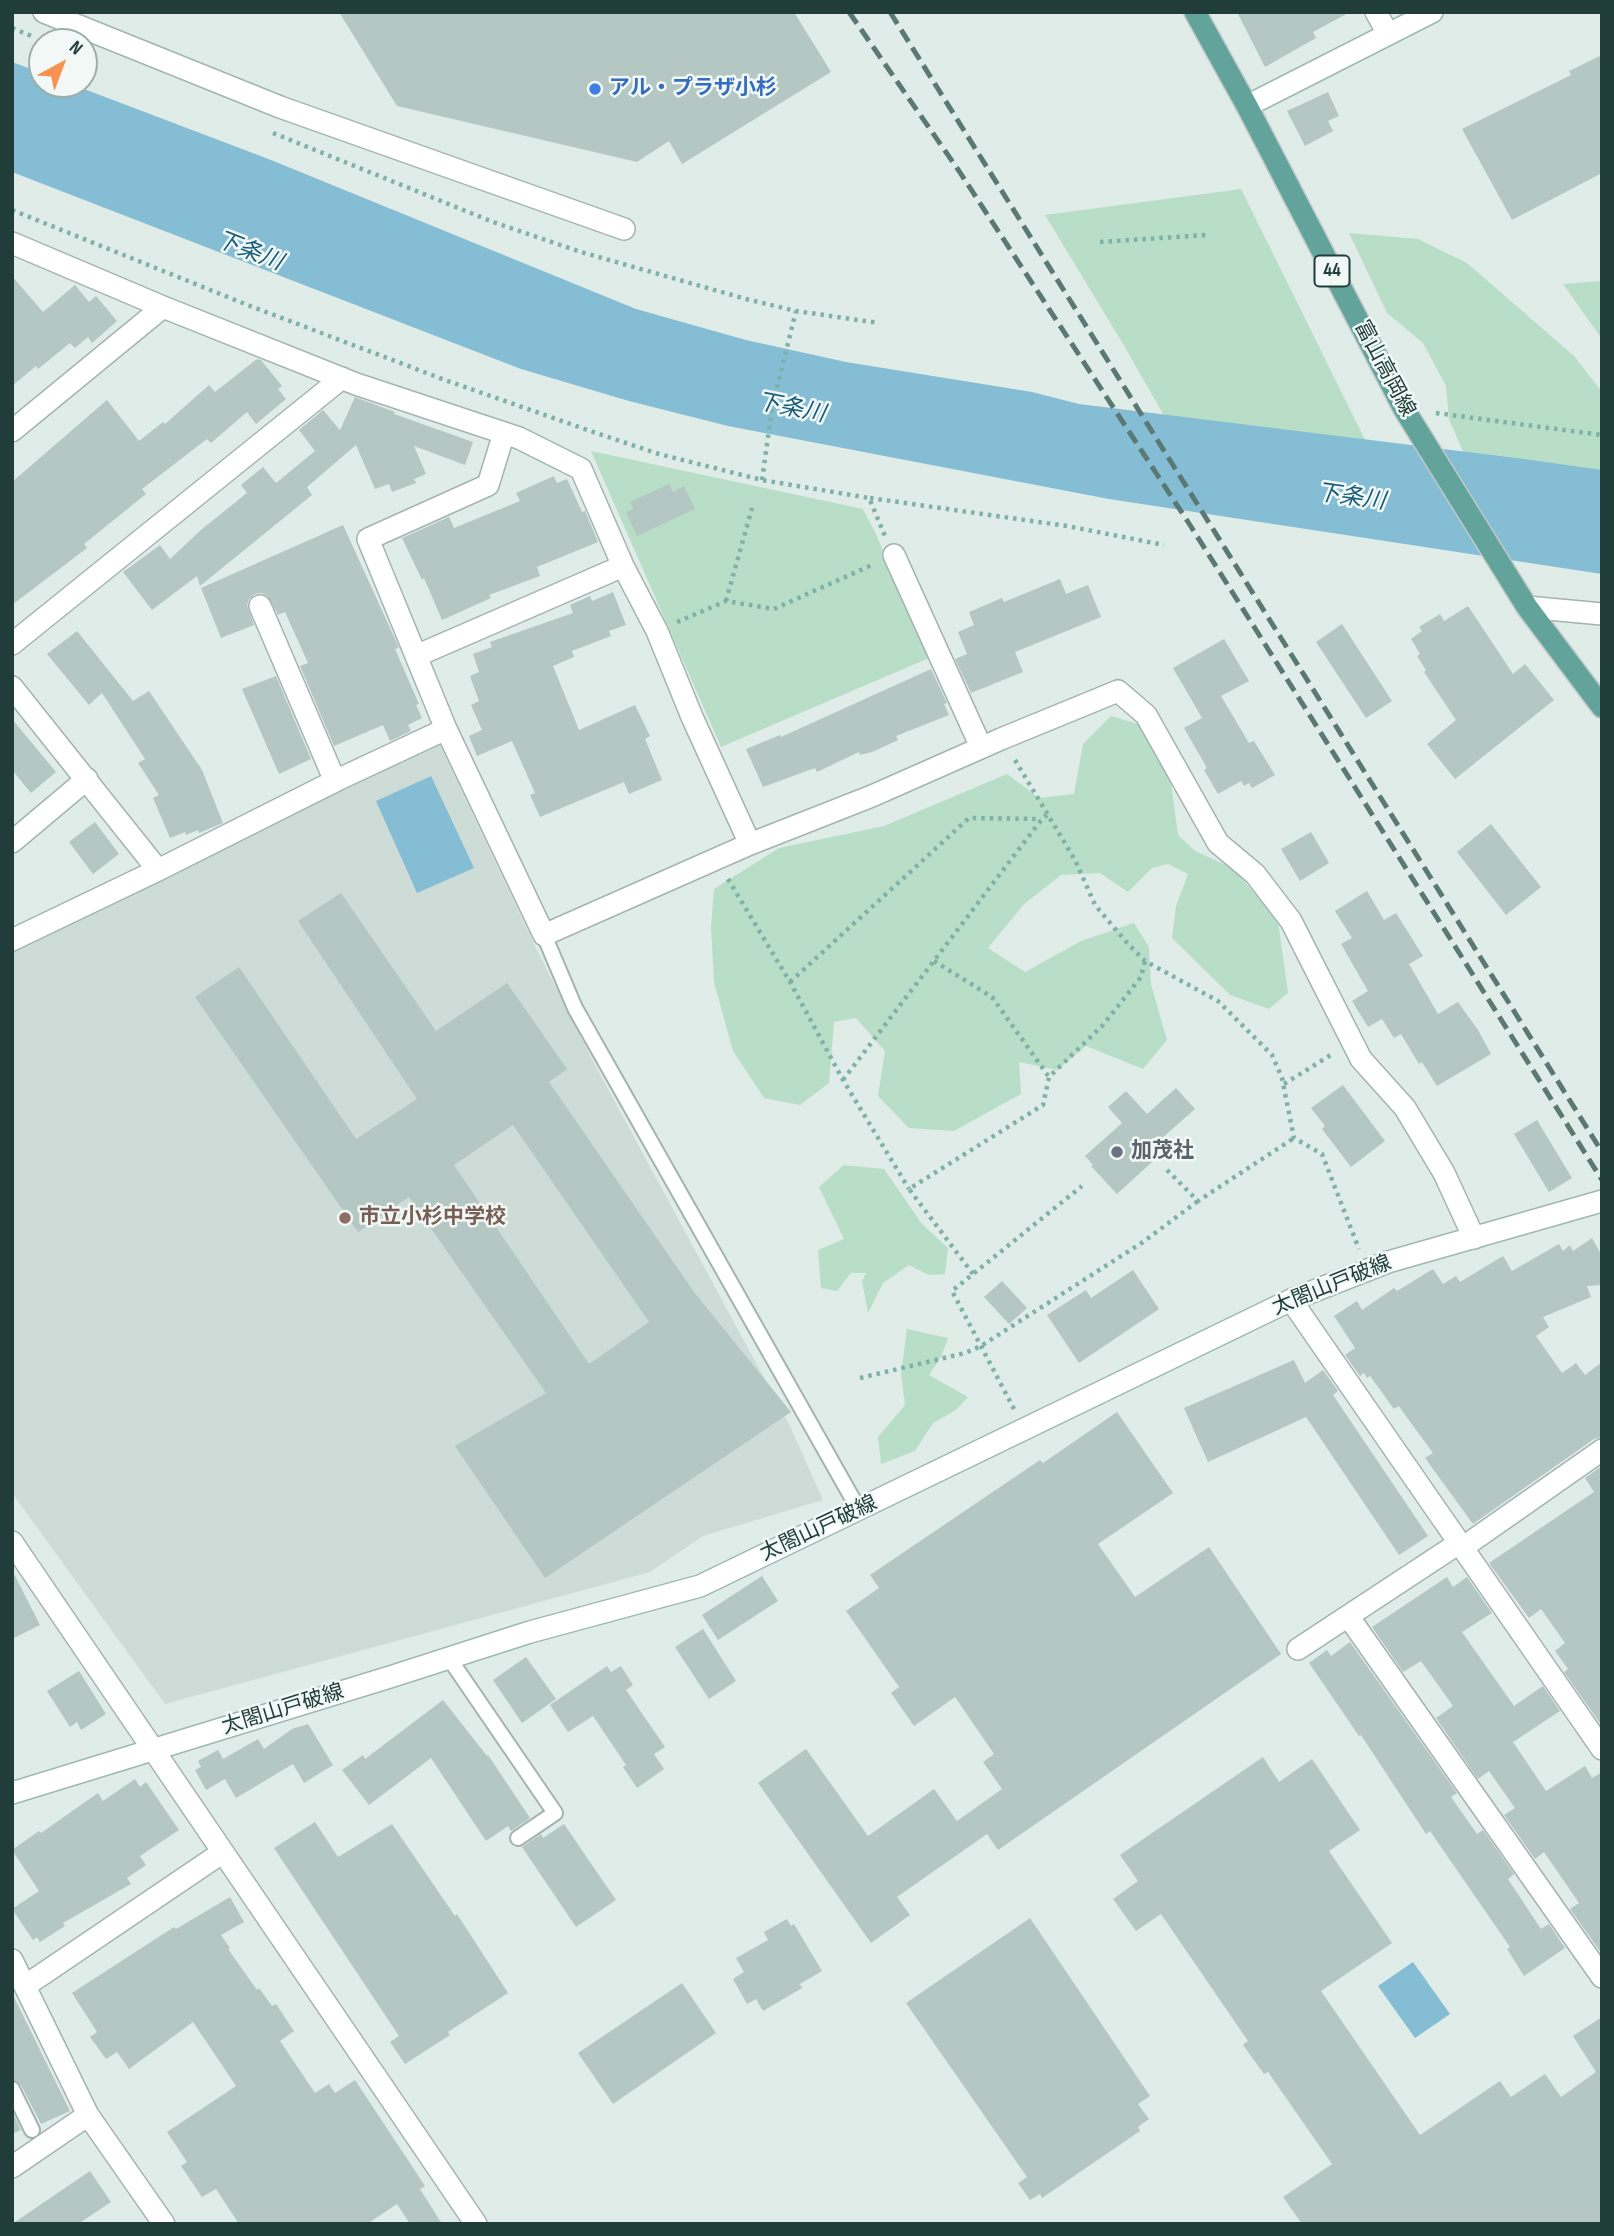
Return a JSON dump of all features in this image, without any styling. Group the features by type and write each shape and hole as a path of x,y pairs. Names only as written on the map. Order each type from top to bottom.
{"main road":[{"name":"富山高岡線","path":"1195,12 1247,106 1404,409 1527,607 1602,707"}],"street":[{"path":"44,12 280,107 624,229"},
{"path":"1376,12 1388,34"},
{"path":"1247,106 1432,12"},
{"path":"12,243 342,378 519,438 581,469 623,565 657,631 692,717 750,844"},
{"path":"12,431 163,307"},
{"path":"12,644 342,378"},
{"path":"504,433 488,485 368,539 446,729 544,935 750,844 872,796 981,747 1118,691 1146,715 1218,843 1255,874 1291,921 1362,1059 1405,1108 1444,1172 1474,1238"},
{"path":"894,555 981,747"},
{"path":"416,656 623,565"},
{"path":"260,606 335,781"},
{"path":"1527,607 1602,614"},
{"path":"12,687 158,870"},
{"path":"12,940 446,729"},
{"path":"12,842 87,779"},
{"name":"太閤山戸破線","path":"12,1793 530,1632 700,1586 1291,1300 1388,1262 1602,1201"},
{"path":"1291,1300 1602,1749"},
{"path":"1298,1649 1602,1450"},
{"path":"12,1542 476,2224"},
{"path":"1348,1616 1602,1977"},
{"path":"25,1986 223,1852"},
{"path":"12,1960 88,2115 164,2224"},
{"path":"12,2167 88,2115"}],"lane":[{"path":"544,935 575,1008 859,1510"},
{"path":"449,1658 555,1813 518,1838"},
{"path":"12,2089 32,2130"}],"path":[{"path":"263,129 493,222 580,252 796,311 879,323"},
{"path":"12,210 245,304 457,384 659,454 762,480 1067,526 1164,545"},
{"path":"1100,242 1206,235"},
{"path":"762,480 772,408 796,311"},
{"path":"1404,409 1602,435"},
{"path":"657,631 726,601 774,609 894,555 869,498"},
{"path":"726,601 752,508"},
{"path":"1001,739 1075,860 1095,905 1128,944 1145,961 1218,1001 1272,1055 1284,1084 1294,1138 1322,1154 1367,1271"},
{"path":"843,1080 1047,815"},
{"path":"790,982 969,818 1042,819"},
{"path":"716,859 909,1189 972,1274"},
{"path":"934,961 992,996 1049,1077"},
{"path":"909,1189 1043,1105 1049,1077 1103,1025 1141,977 1145,961"},
{"path":"1284,1084 1353,1042"},
{"path":"860,1378 965,1353 981,1346 1143,1242 1198,1201 1294,1138"},
{"path":"1167,1170 1198,1201"},
{"path":"1024,1430 952,1291 1082,1186"}],"shaded area":[{"name":"市立小杉中学校","path":"439,743 534,944 594,1063 790,1426 823,1500 703,1536 650,1572 165,1704 12,1493 12,951"}],"green space":[{"path":"1241,189 1378,466 1174,433 1045,215"},
{"path":"1349,233 1418,239 1467,263 1574,356 1602,392 1602,478 1464,454 1449,419 1446,386 1423,343 1387,313"},
{"path":"1602,281 1602,339 1563,284"},
{"path":"591,451 863,509 929,658 721,747"},
{"path":"1111,716 1141,725 1171,783 1178,835 1195,851 1233,868 1278,921 1288,993 1269,1009 1230,995 1172,938 1176,906 1188,874 1168,864 1152,868 1128,892 1100,873 1061,875 1024,904 988,948 1025,972 1081,941 1134,923 1149,947 1151,984 1167,1040 1143,1069 1086,1046 1057,1070 1019,1062 1021,1094 954,1131 909,1128 878,1096 885,1051 856,1018 834,1022 829,1083 800,1105 764,1098 733,1051 714,982 711,927 714,889 779,848 884,826 1007,774 1039,798 1074,794 1083,744"},
{"path":"844,1165 884,1169 922,1224 948,1248 945,1274 929,1275 909,1265 883,1283 868,1313 862,1281 866,1273 851,1273 837,1291 821,1288 818,1250 844,1239 819,1187"},
{"path":"907,1329 948,1338 941,1357 929,1375 968,1397 956,1410 933,1423 915,1451 881,1464 878,1437 905,1405 901,1374"}],"water":[{"name":"下条川","path":"12,62 28,68 28,98 98,98 98,94 271,160 636,309 746,340 846,362 1032,392 1079,404 1602,470 1602,574 1109,499 728,426 629,401 521,369 12,172"},
{"path":"431,776 474,868 417,893 376,801"},
{"path":"1413,1962 1450,2014 1415,2038 1378,1986"}],"building":[{"name":"アル・プラザ小杉","path":"339,12 794,12 831,72 682,164 669,141 637,162 397,106"},
{"path":"1237,12 1350,12 1313,32 1316,38 1265,67"},
{"path":"1602,55 1602,173 1512,220 1462,129 1571,75 1569,71"},
{"path":"1328,92 1339,116 1328,121 1333,131 1305,146 1287,111"},
{"path":"12,276 43,312 75,285 89,302 96,296 117,321 92,343 88,337 75,348 70,343 12,386"},
{"path":"257,359 261,360 282,386 278,389 286,399 256,424 247,412 211,443 207,439 142,489 146,494 84,544 87,548 12,605 12,482 107,400 139,441 163,422 165,424 209,385 215,392"},
{"path":"355,397 473,442 465,465 414,446 426,474 414,479 416,483 392,492 389,484 375,489 356,445 307,487 312,495 200,586 197,576 152,610 123,572 160,545 170,559 247,493 241,485 263,467 276,483 315,451 299,430 323,410 340,430"},
{"path":"554,476 557,483 567,479 598,542 537,567 540,576 489,595 491,598 442,620 424,578 422,580 402,538 449,517 454,528 520,501 516,493"},
{"path":"669,484 673,492 684,486 695,509 637,536 626,512 633,509 630,502"},
{"path":"343,525 399,648 395,649 419,704 416,705 422,718 408,725 411,731 390,741 383,725 334,746 300,666 308,663 285,612 278,615 268,596 255,594 247,605 254,625 221,638 201,588"},
{"path":"1060,579 1066,594 1088,585 1101,617 1015,652 1023,672 971,693 955,659 967,654 958,632 974,625 969,612 1002,598 1004,602"},
{"path":"613,592 626,625 609,631 611,636 572,651 574,657 553,666 579,730 635,705 650,736 645,739 662,780 629,794 624,782 540,817 530,795 535,793 512,741 477,756 469,736 482,730 471,705 479,701 470,676 479,672 473,654 492,647 490,642 573,613 570,605 590,596 592,601"},
{"path":"1468,606 1513,674 1525,664 1554,700 1455,779 1427,744 1456,720 1424,672 1426,670 1417,656 1420,654 1411,639 1422,631 1419,627 1440,614 1444,621"},
{"path":"1342,624 1392,701 1366,718 1316,642"},
{"path":"77,631 133,701 149,691 202,770 223,823 199,833 198,830 186,835 185,832 170,838 153,798 159,795 138,763 145,759 102,693 89,705 47,654"},
{"path":"1224,639 1249,681 1221,696 1249,743 1254,741 1275,775 1252,788 1249,783 1244,786 1241,781 1218,794 1204,770 1207,768 1184,728 1202,718 1173,668"},
{"path":"931,669 947,703 944,704 949,715 896,736 898,740 872,752 860,755 859,752 817,772 815,768 763,787 746,749 780,735 781,737"},
{"path":"276,676 311,759 279,774 242,689"},
{"path":"12,719 56,772 31,793 12,770"},
{"path":"95,822 119,854 93,874 69,842"},
{"path":"1491,824 1541,887 1506,915 1457,852"},
{"path":"1311,832 1329,863 1300,881 1281,849"},
{"path":"1367,891 1384,920 1396,913 1423,956 1409,964 1438,1014 1458,1002 1491,1054 1437,1086 1422,1062 1419,1064 1401,1034 1394,1038 1382,1019 1368,1027 1352,1001 1368,991 1341,944 1352,938 1335,911"},
{"path":"341,893 436,1031 507,983 567,1069 549,1082 694,1292 791,1412 545,1578 455,1446 546,1393 409,1197 358,1232 195,997 239,967 356,1139 417,1099 298,921","holes":["513,1125 649,1322 589,1364 454,1165"]},
{"path":"1343,1085 1385,1141 1351,1167 1322,1129 1325,1126 1311,1108"},
{"path":"1176,1088 1195,1109 1144,1154 1152,1162 1117,1194 1085,1156 1122,1123 1108,1107 1126,1091 1147,1114"},
{"path":"1537,1120 1572,1178 1549,1192 1514,1134"},
{"path":"1592,1238 1602,1256 1602,1285 1587,1286 1591,1297 1543,1317 1549,1327 1536,1336 1562,1373 1576,1363 1585,1375 1602,1362 1602,1437 1594,1439 1473,1524 1425,1458 1433,1453 1399,1406 1394,1409 1370,1376 1367,1378 1364,1373 1360,1376 1345,1355 1355,1348 1334,1316 1357,1301 1362,1310 1394,1288 1397,1291 1433,1269 1443,1284 1456,1276 1460,1282 1503,1256 1512,1271 1559,1244 1563,1251 1570,1245 1573,1251"},
{"path":"1133,1270 1159,1309 1079,1363 1047,1315 1086,1290 1091,1298"},
{"path":"1002,1281 1027,1308 1009,1324 984,1297"},
{"path":"1294,1360 1305,1383 1323,1370 1338,1391 1333,1395 1428,1536 1399,1555 1306,1417 1208,1462 1184,1408"},
{"path":"1117,1412 1173,1493 1098,1544 1135,1597 1209,1547 1281,1654 998,1850 987,1834 897,1897 910,1915 871,1943 758,1783 806,1749 868,1836 934,1789 957,1821 1002,1789 983,1762 994,1754 955,1697 914,1726 891,1693 899,1687 846,1611 879,1588 870,1575 1040,1460 1043,1463"},
{"path":"1602,1466 1602,1726 1564,1672 1568,1669 1555,1651 1565,1643 1541,1609 1529,1618 1489,1563 1594,1492 1585,1478"},
{"path":"12,1570 40,1625 12,1639"},
{"path":"762,1576 778,1601 718,1640 702,1615"},
{"path":"1447,1577 1453,1587 1467,1577 1492,1613 1462,1632 1514,1706 1543,1686 1560,1711 1513,1742 1546,1791 1585,1766 1592,1778 1602,1772 1602,1954 1570,1909 1579,1903 1544,1852 1535,1859 1504,1815 1515,1808 1489,1771 1478,1779 1436,1718 1453,1706 1421,1661 1403,1672 1372,1627"},
{"path":"703,1629 736,1681 709,1699 675,1647"},
{"path":"1350,1642 1457,1793 1451,1797 1477,1834 1483,1830 1514,1874 1508,1879 1541,1929 1549,1924 1565,1948 1524,1976 1507,1949 1510,1947 1430,1831 1426,1834 1361,1735 1359,1736 1309,1663 1327,1650 1331,1656"},
{"path":"526,1657 556,1699 522,1723 493,1680"},
{"path":"607,1666 611,1672 621,1666 633,1685 626,1690 665,1747 654,1754 664,1769 637,1788 623,1767 626,1765 593,1716 568,1732 550,1705"},
{"path":"79,1671 106,1714 81,1730 77,1722 70,1727 47,1691"},
{"path":"443,1700 488,1755 530,1818 511,1831 508,1826 486,1841 431,1758 369,1805 342,1770 363,1755 365,1759"},
{"path":"308,1724 333,1765 304,1783 293,1764 236,1798 225,1779 206,1790 195,1770 201,1767 198,1761 218,1750 223,1759 258,1739 264,1749 292,1729"},
{"path":"1263,1757 1279,1782 1312,1759 1360,1830 1329,1851 1392,1943 1321,1991 1420,2135 1500,2081 1511,2097 1545,2074 1561,2097 1596,2072 1573,2036 1602,2017 1602,2224 1302,2224 1283,2197 1332,2164 1268,2072 1264,2074 1243,2045 1248,2041 1161,1914 1136,1931 1113,1899 1138,1881 1120,1855"},
{"path":"135,1779 140,1787 146,1782 179,1830 140,1856 146,1865 127,1878 131,1884 63,1923 65,1926 40,1942 37,1937 33,1940 12,1909 39,1891 12,1850 98,1793 103,1801"},
{"path":"315,1822 338,1857 392,1824 455,1916 457,1914 508,1993 405,2064 390,2042 399,2036 274,1848"},
{"path":"564,1824 616,1900 576,1927 522,1847 541,1834 543,1838"},
{"path":"230,1897 244,1922 221,1935 257,1990 259,1988 272,2006 276,2004 294,2031 280,2041 315,2093 329,2084 335,2093 355,2080 425,2186 420,2189 442,2224 410,2224 397,2204 367,2224 239,2224 216,2189 202,2197 181,2166 187,2162 167,2132 236,2086 193,2022 129,2069 117,2052 106,2059 90,2037 97,2032 72,1993 174,1927 176,1929"},
{"path":"1030,1918 1150,2096 1138,2104 1149,2119 1138,2127 1140,2131 1042,2198 1040,2194 1030,2200 1018,2183 1027,2177 906,2003"},
{"path":"787,1919 791,1926 794,1924 822,1971 800,1984 802,1988 763,2011 756,1999 747,2004 733,1979 744,1972 736,1958 768,1940 764,1932"},
{"path":"682,1983 716,2033 613,2104 578,2053"},
{"path":"12,1993 70,2111 41,2124 21,2085 12,2079"},
{"path":"12,2111 21,2130 12,2134"},
{"path":"90,2171 111,2202 78,2224 12,2224"}],"railway":[{"path":"849,12 959,171 1190,525 1602,1180"},
{"path":"890,12 1602,1152"}],"place":[{"name":"アル・プラザ小杉","path":"595,89"},
{"name":"加茂社","path":"1117,1152"},
{"name":"市立小杉中学校","path":"345,1218"}]}
